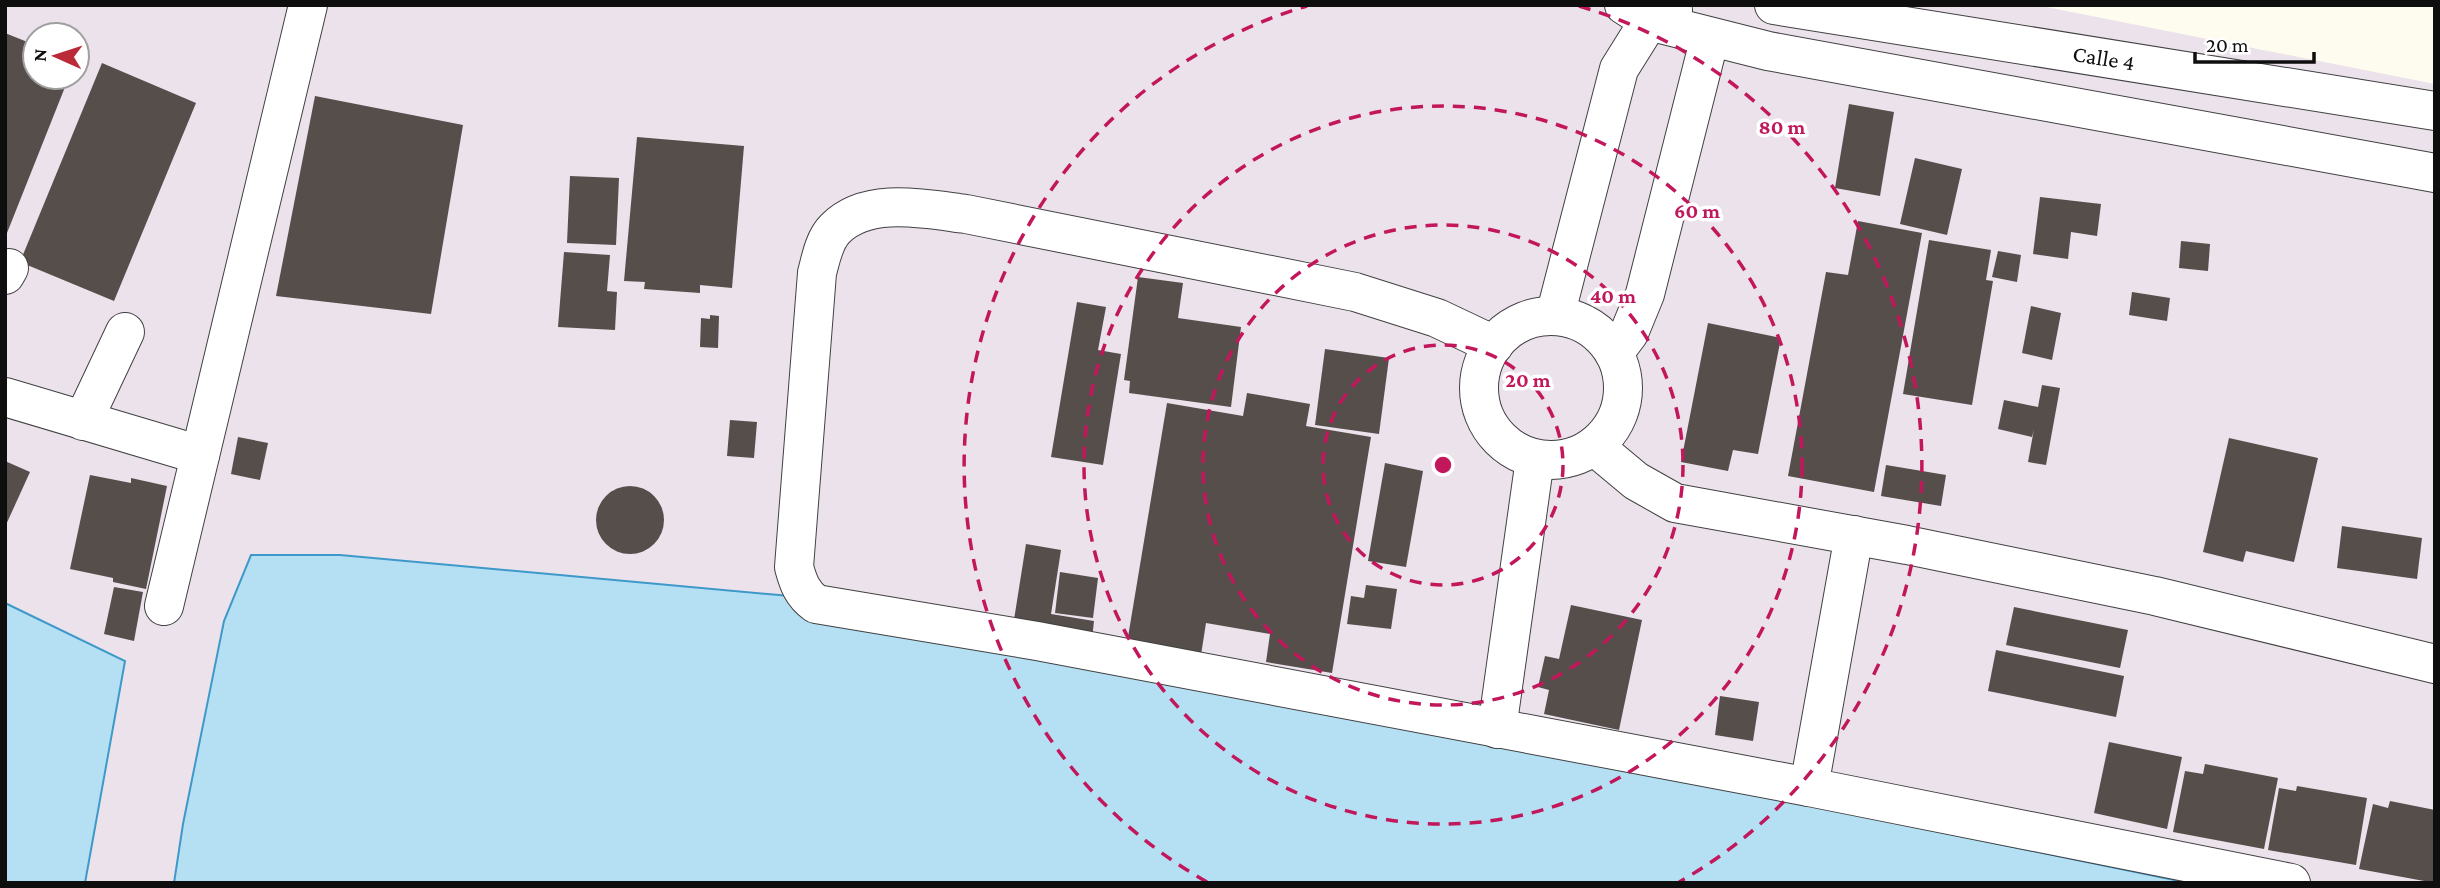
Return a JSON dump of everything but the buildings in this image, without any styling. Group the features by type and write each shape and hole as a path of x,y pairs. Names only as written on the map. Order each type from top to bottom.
{"lane":[{"path":"164,606 308,5"},
{"path":"1637,13 1684,5"},
{"name":"Calle 4","path":"1774,5 2435,111"},
{"path":"1637,13 1710,37 1768,51 2435,173"},
{"path":"1555,316 1619,69 1637,13"},
{"path":"1614,353 1629,333 1645,294 1710,37"},
{"path":"1494,345 1437,318 1355,292 966,214 916,208 874,209 851,216 834,230 822,251 817,273 794,566 797,579 806,597 816,604 1037,641 1809,786 2291,883"},
{"path":"1555,316 1573,319 1589,327 1603,339 1614,353 1621,373 1622,393 1618,414 1608,432 1594,446 1576,456 1556,460 1535,458 1517,452 1500,439 1484,413 1479,383 1483,363 1506,332 1521,322 1555,316"},
{"path":"83,421 125,332"},
{"path":"5,397 200,455"},
{"path":"1594,446 1636,481 1675,503 1854,535 2155,596 2435,664"},
{"path":"1497,729 1535,458"},
{"path":"1809,786 1854,535"}],"shaded area":[{"path":"5,5 2036,5 2435,84 2435,883 2189,883 790,596 340,555 251,556 224,621 183,824 174,883 85,883 125,661 5,603"}],"water":[{"path":"251,555 340,555 790,596 2189,883 174,883 183,824 224,621"},
{"path":"5,603 125,661 85,883 5,883"}]}
